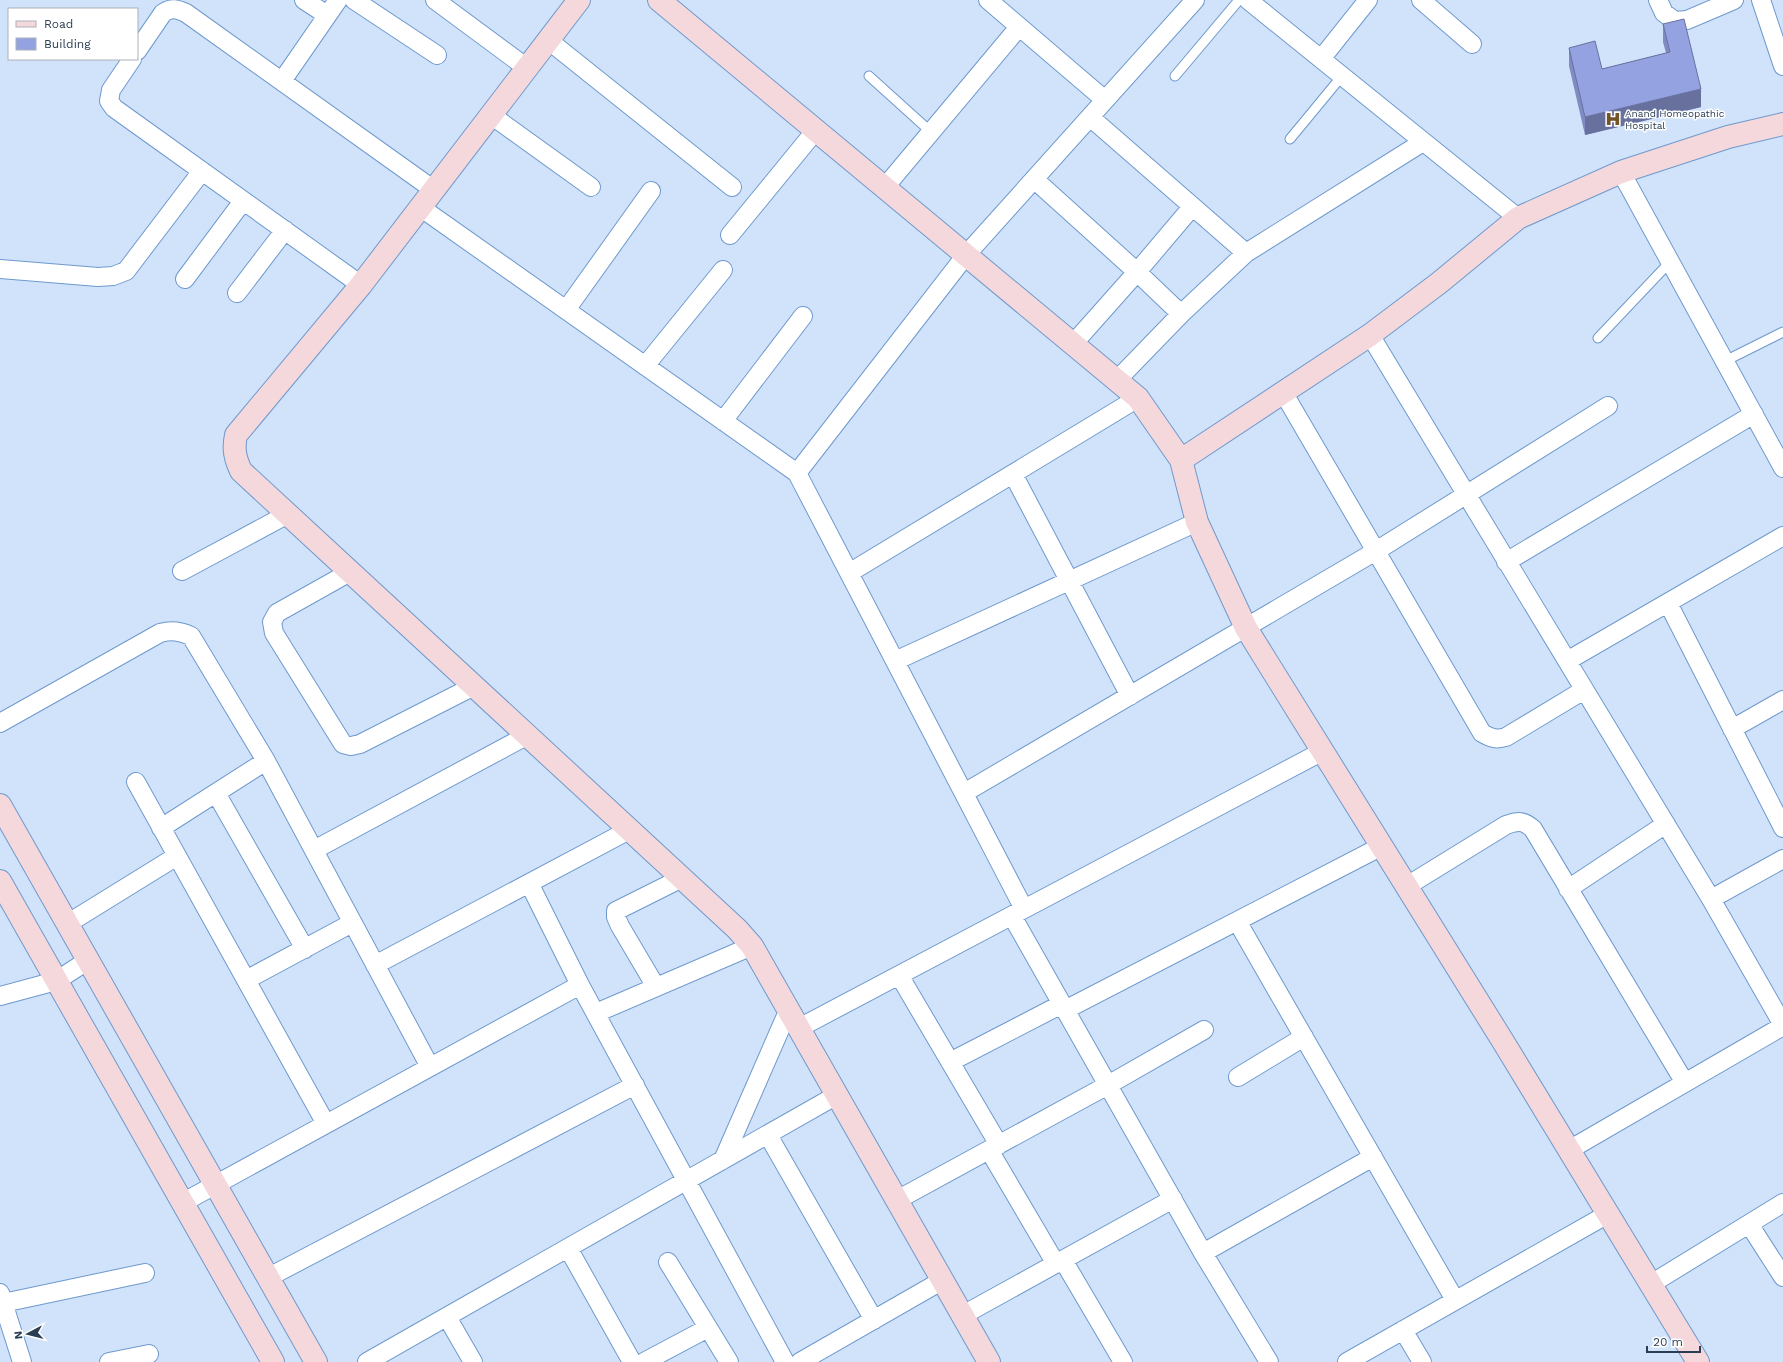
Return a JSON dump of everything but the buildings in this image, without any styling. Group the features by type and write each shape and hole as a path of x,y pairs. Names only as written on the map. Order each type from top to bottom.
{"street":[{"path":"304,0 327,15"},
{"path":"282,81 338,0"},
{"path":"354,0 437,55"},
{"path":"436,0 527,68"},
{"path":"579,0 361,285 236,435 233,446 235,458 240,471 631,829 752,946 989,1362"},
{"path":"659,0 1138,398 1181,460 1197,522 1246,628 1407,886 1698,1362"},
{"path":"988,0 1105,100"},
{"path":"797,473 966,255 1195,0"},
{"path":"1248,0 1518,218"},
{"path":"1321,59 1368,0"},
{"path":"1421,0 1472,44"},
{"path":"1658,0 1664,13 1675,20 1687,20 1734,0"},
{"path":"1761,0 1783,66"},
{"path":"138,50 163,13 169,9 177,9 186,13 434,190"},
{"path":"885,188 1019,27"},
{"path":"548,40 732,187"},
{"path":"131,60 111,90 109,101 114,108 361,285"},
{"path":"491,115 591,187"},
{"path":"1090,118 1246,253"},
{"path":"1181,460 1370,335 1439,283 1518,218 1621,172 1728,137 1783,124"},
{"path":"730,235 816,130"},
{"path":"1117,380 1181,314 1246,253 1423,142"},
{"path":"0,269 98,277 113,276 126,271 202,171"},
{"path":"1621,172 1783,468"},
{"path":"1034,179 1181,314"},
{"path":"566,310 651,191"},
{"path":"185,279 243,201"},
{"path":"420,207 797,473 964,793 1018,912 1064,1007 1203,1253 1268,1362"},
{"path":"1073,344 1192,207"},
{"path":"237,293 285,230"},
{"path":"645,366 723,270"},
{"path":"723,421 803,316"},
{"path":"1370,335 1711,899 1783,1026 1569,1150"},
{"path":"1283,392 1482,733 1490,738 1499,739 1584,690"},
{"path":"849,573 1138,398"},
{"path":"964,793 1376,551 1467,496 1608,406"},
{"path":"1506,562 1754,414"},
{"path":"1013,474 1130,696"},
{"path":"182,571 288,514"},
{"path":"895,661 1197,522"},
{"path":"1567,661 1783,536"},
{"path":"350,572 277,612 272,622 274,633 343,744 351,746 360,744 474,686"},
{"path":"1668,603 1783,828"},
{"path":"0,723 160,633 171,630 182,632 191,636 266,761 430,1067"},
{"path":"1732,729 1783,700"},
{"path":"314,850 528,735"},
{"path":"799,1028 1323,751"},
{"path":"161,828 266,761"},
{"path":"136,782 326,1124"},
{"path":"216,793 305,949"},
{"path":"0,805 316,1362"},
{"path":"1407,886 1506,825 1514,822 1525,822 1532,829 1685,1083"},
{"path":"1568,889 1666,824"},
{"path":"375,965 631,829"},
{"path":"950,1062 1237,921 1382,846"},
{"path":"67,924 177,856"},
{"path":"1711,899 1783,859"},
{"path":"656,987 620,926 616,917 616,911 682,878"},
{"path":"0,881 273,1362"},
{"path":"529,883 580,985 785,1362"},
{"path":"1237,921 1455,1300"},
{"path":"246,980 352,923"},
{"path":"596,1013 752,946"},
{"path":"0,996 56,981 88,961"},
{"path":"899,975 950,1062 994,1147 1060,1262 1123,1362"},
{"path":"182,1203 580,985"},
{"path":"723,1160 788,1009"},
{"path":"897,1200 1108,1085 1204,1030"},
{"path":"1238,1077 1304,1037"},
{"path":"267,1278 635,1085"},
{"path":"367,1362 837,1095"},
{"path":"768,1135 874,1320"},
{"path":"1203,1253 1372,1157"},
{"path":"962,1315 1173,1199"},
{"path":"1651,1284 1783,1203"},
{"path":"1347,1362 1608,1214"},
{"path":"1749,1224 1781,1268"},
{"path":"568,1248 632,1362"},
{"path":"668,1262 729,1362"},
{"path":"22,1362 2,1307 145,1274"},
{"path":"800,1362 943,1280"},
{"path":"447,1317 473,1362"},
{"path":"644,1362 708,1328"},
{"path":"1403,1330 1422,1362"},
{"path":"109,1362 149,1354"}],"lane":[{"path":"1175,76 1239,0"},
{"path":"869,76 931,132"},
{"path":"1290,139 1342,76"},
{"path":"1598,338 1670,262"},
{"path":"1725,362 1783,332"}],"place":[{"name":"Anand Homeopathic Hospital","path":"1613,119"}]}
